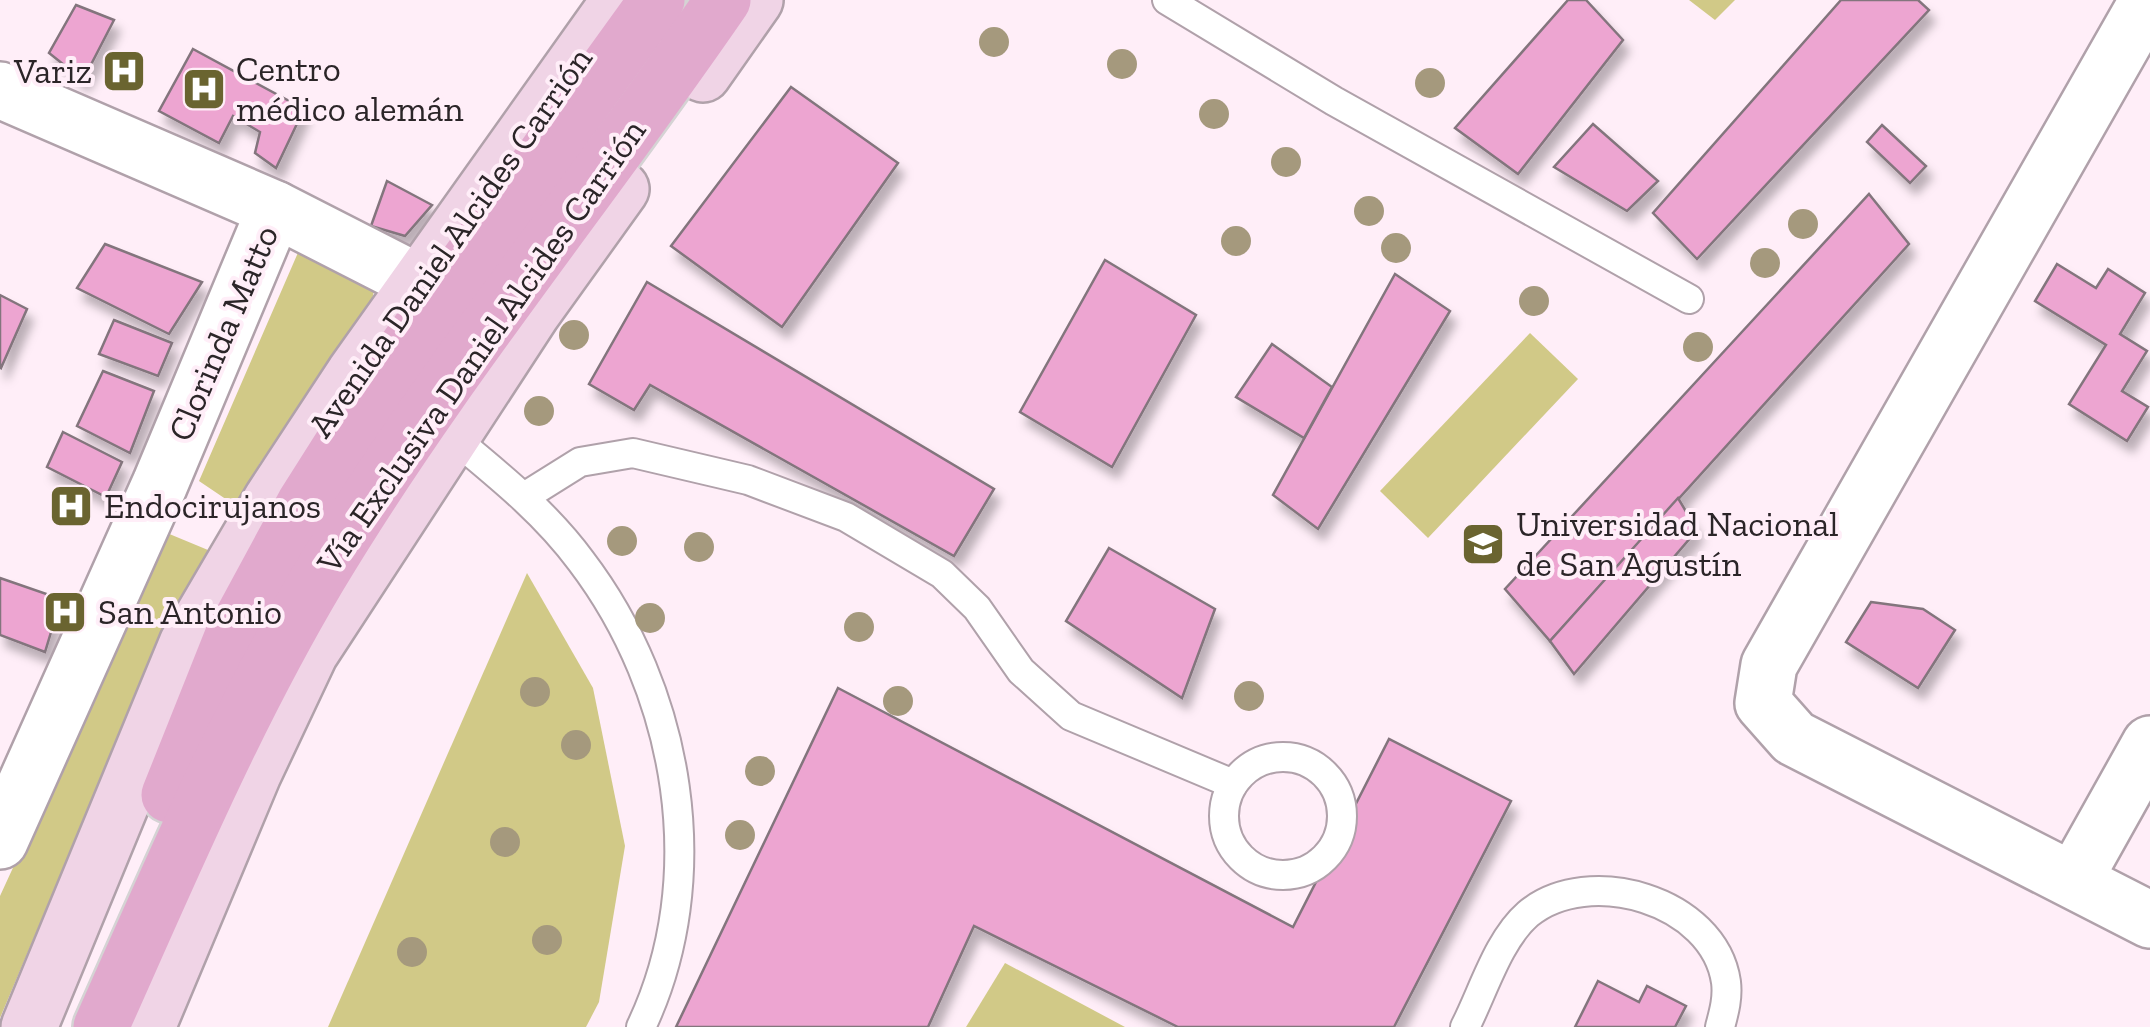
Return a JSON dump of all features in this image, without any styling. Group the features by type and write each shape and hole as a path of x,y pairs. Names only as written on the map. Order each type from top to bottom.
{"main road":[{"name":"Avenida Daniel Alcides Carrión","path":"29,1027 187,644 282,483 620,0"},
{"name":"Vía Exclusiva Daniel Alcides Carrión","path":"68,1027 232,637 278,548 380,384 658,0"},
{"name":"Vía Exclusiva Daniel Alcides Carrión","path":"101,1027 208,788 320,574 506,298 723,0"},
{"path":"147,1027 253,774 310,654 543,297 756,0"}],"street":[{"path":"2148,0 1769,665 1763,704 1794,738 2075,878 2150,920"},
{"path":"0,90 275,209 420,283"},
{"name":"Clorinda Matto","path":"0,841 160,484 275,209"},
{"path":"2075,878 2150,744"}],"lane":[{"path":"1167,0 1334,101 1689,299"},
{"path":"450,435 524,497 581,561 616,615 648,680 666,746 678,816 680,891 658,992 642,1027"},
{"path":"524,497 580,462 633,453 748,480 846,517 942,574 977,608 1021,671 1071,716 1234,784"},
{"path":"1288,757 1308,762 1327,776 1342,817 1340,836 1316,866 1294,874 1261,870 1244,860 1231,844 1224,824 1226,803 1234,784 1247,769 1266,759 1288,757"},
{"path":"1466,1027 1513,931 1530,912 1577,892 1605,889 1645,898 1703,936 1726,979 1720,1027"}],"shaded area":[{"path":"1689,0 1735,0 1715,20"},
{"path":"300,248 376,282 370,309 260,463 236,506 199,481"},
{"path":"1530,333 1578,379 1428,538 1380,491"},
{"path":"167,533 208,550 137,694 0,1018 0,896"},
{"path":"527,573 593,688 625,846 599,1002 586,1027 328,1027"},
{"path":"1005,963 1125,1027 966,1027"}],"building":[{"path":"1568,0 1586,0 1623,40 1518,174 1455,128"},
{"path":"1841,0 1918,0 1929,10 1697,259 1653,213"},
{"path":"76,5 114,20 83,80 49,53"},
{"path":"193,49 304,109 276,168 255,153 260,132 233,116 219,143 159,111"},
{"path":"791,87 898,163 782,327 671,246"},
{"path":"1593,124 1658,181 1627,211 1554,167"},
{"path":"1882,125 1926,166 1910,183 1867,142"},
{"path":"387,181 432,205 405,236 371,226"},
{"path":"1869,194 1909,244 1550,641 1505,589"},
{"path":"105,244 202,282 169,334 77,288"},
{"path":"1105,260 1196,315 1112,467 1020,412"},
{"path":"2057,264 2096,288 2108,269 2145,293 2120,334 2147,351 2122,391 2148,407 2127,441 2069,404 2106,345 2035,301"},
{"path":"1395,274 1450,311 1318,529 1273,495"},
{"path":"647,282 994,489 954,556 650,385 634,410 589,384"},
{"path":"0,295 27,309 1,368 0,367"},
{"path":"114,320 172,343 158,376 99,354"},
{"path":"1272,344 1332,387 1304,438 1236,397"},
{"path":"103,371 154,391 130,453 77,426"},
{"path":"63,432 122,462 106,497 47,467"},
{"path":"1678,498 1697,530 1574,674 1550,641"},
{"path":"1109,548 1215,609 1182,698 1066,621"},
{"path":"0,578 61,599 45,652 0,635"},
{"path":"1871,602 1923,609 1955,630 1918,688 1846,642"},
{"path":"838,688 1293,927 1389,739 1511,801 1394,1027 1178,1027 974,926 928,1027 676,1027"},
{"path":"1598,981 1639,1002 1647,986 1686,1006 1675,1027 1575,1027"}],"place":[{"name":"Variz","path":"124,71"},
{"name":"Centro médico alemán","path":"204,89"},
{"name":"Endocirujanos","path":"71,506"},
{"name":"Universidad Nacional de San Agustín","path":"1483,544"},
{"name":"San Antonio","path":"65,612"}]}
